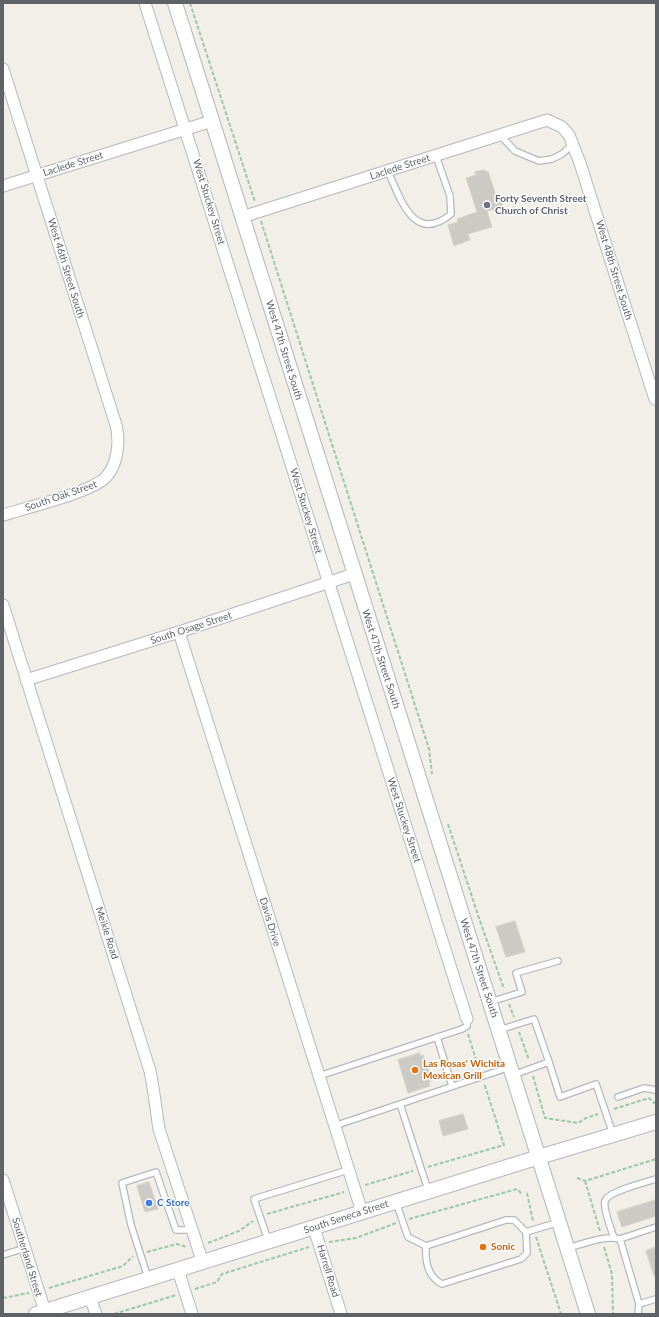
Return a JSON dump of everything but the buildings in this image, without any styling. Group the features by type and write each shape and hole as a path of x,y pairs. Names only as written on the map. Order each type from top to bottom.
{"street":[{"name":"West Stuckey Street","path":"145,3 467,1019"},
{"name":"West 47th Street South","path":"175,3 588,1314"},
{"name":"West 46th Street South","path":"3,69 116,428 118,442 117,455 112,468"},
{"name":"Laclede Street","path":"242,217 547,120 557,125"},
{"name":"Laclede Street","path":"3,186 212,121"},
{"name":"West 48th Street South","path":"557,125 562,127 569,135 580,163 655,399"},
{"name":"South Oak Street","path":"3,515 63,497 98,484 106,477 112,468"},
{"name":"South Osage Street","path":"26,680 179,632 354,574"},
{"name":"Meikle Road","path":"3,605 149,1067 155,1093 155,1110 159,1129 203,1263"},
{"name":"Davis Drive","path":"179,632 362,1212"},
{"name":"South Seneca Street","path":"40,1313 203,1263 396,1201 656,1122"},
{"name":"Southerland Street","path":"3,1180 24,1248 40,1313"},
{"name":"Harrell Road","path":"314,1228 341,1314"},
{"path":"178,1270 192,1314"},
{"path":"90,1297 96,1314"}],"lane":[{"path":"500,135 515,151 539,161 552,159 562,154 573,144"},
{"path":"388,171 406,210 418,222 428,225 444,220 451,214 450,196 436,156"},
{"path":"490,1002 522,992 516,973 558,961"},
{"path":"318,1076 466,1027 468,1024 467,1019"},
{"path":"498,1030 534,1019 560,1096 596,1084 613,1135"},
{"path":"437,1037 452,1086"},
{"path":"334,1126 482,1076 531,1068 549,1062"},
{"path":"618,1097 644,1088 656,1090"},
{"path":"400,1104 428,1192"},
{"path":"268,1242 254,1198 348,1170"},
{"path":"148,1279 131,1225 122,1183 156,1172 176,1230 192,1230"},
{"path":"638,1314 639,1304 605,1207 605,1201 607,1197 614,1193 656,1179"},
{"path":"396,1201 408,1237 426,1246 506,1220 514,1220 526,1232 527,1253 521,1259 442,1284 436,1281 430,1273 425,1257 426,1246"},
{"path":"526,1232 560,1222"},
{"path":"568,1248 617,1239 656,1227"},
{"path":"3,1255 24,1248"},
{"path":"639,1304 656,1299"}],"path":[{"path":"190,3 429,749 433,778"},
{"path":"448,822 480,921 531,1068 545,1118 578,1124 586,1118 649,1098 654,1103 656,1102"},
{"path":"468,1034 504,1144"},
{"path":"577,1178 585,1181 656,1159"},
{"path":"527,1193 536,1240 561,1314"}],"place":[{"name":"Forty Seventh Street Church of Christ","path":"487,205"},
{"name":"Las Rosas' Wichita Mexican Grill","path":"415,1070"},
{"name":"C Store","path":"149,1203"},
{"name":"Sonic","path":"483,1247"}]}
